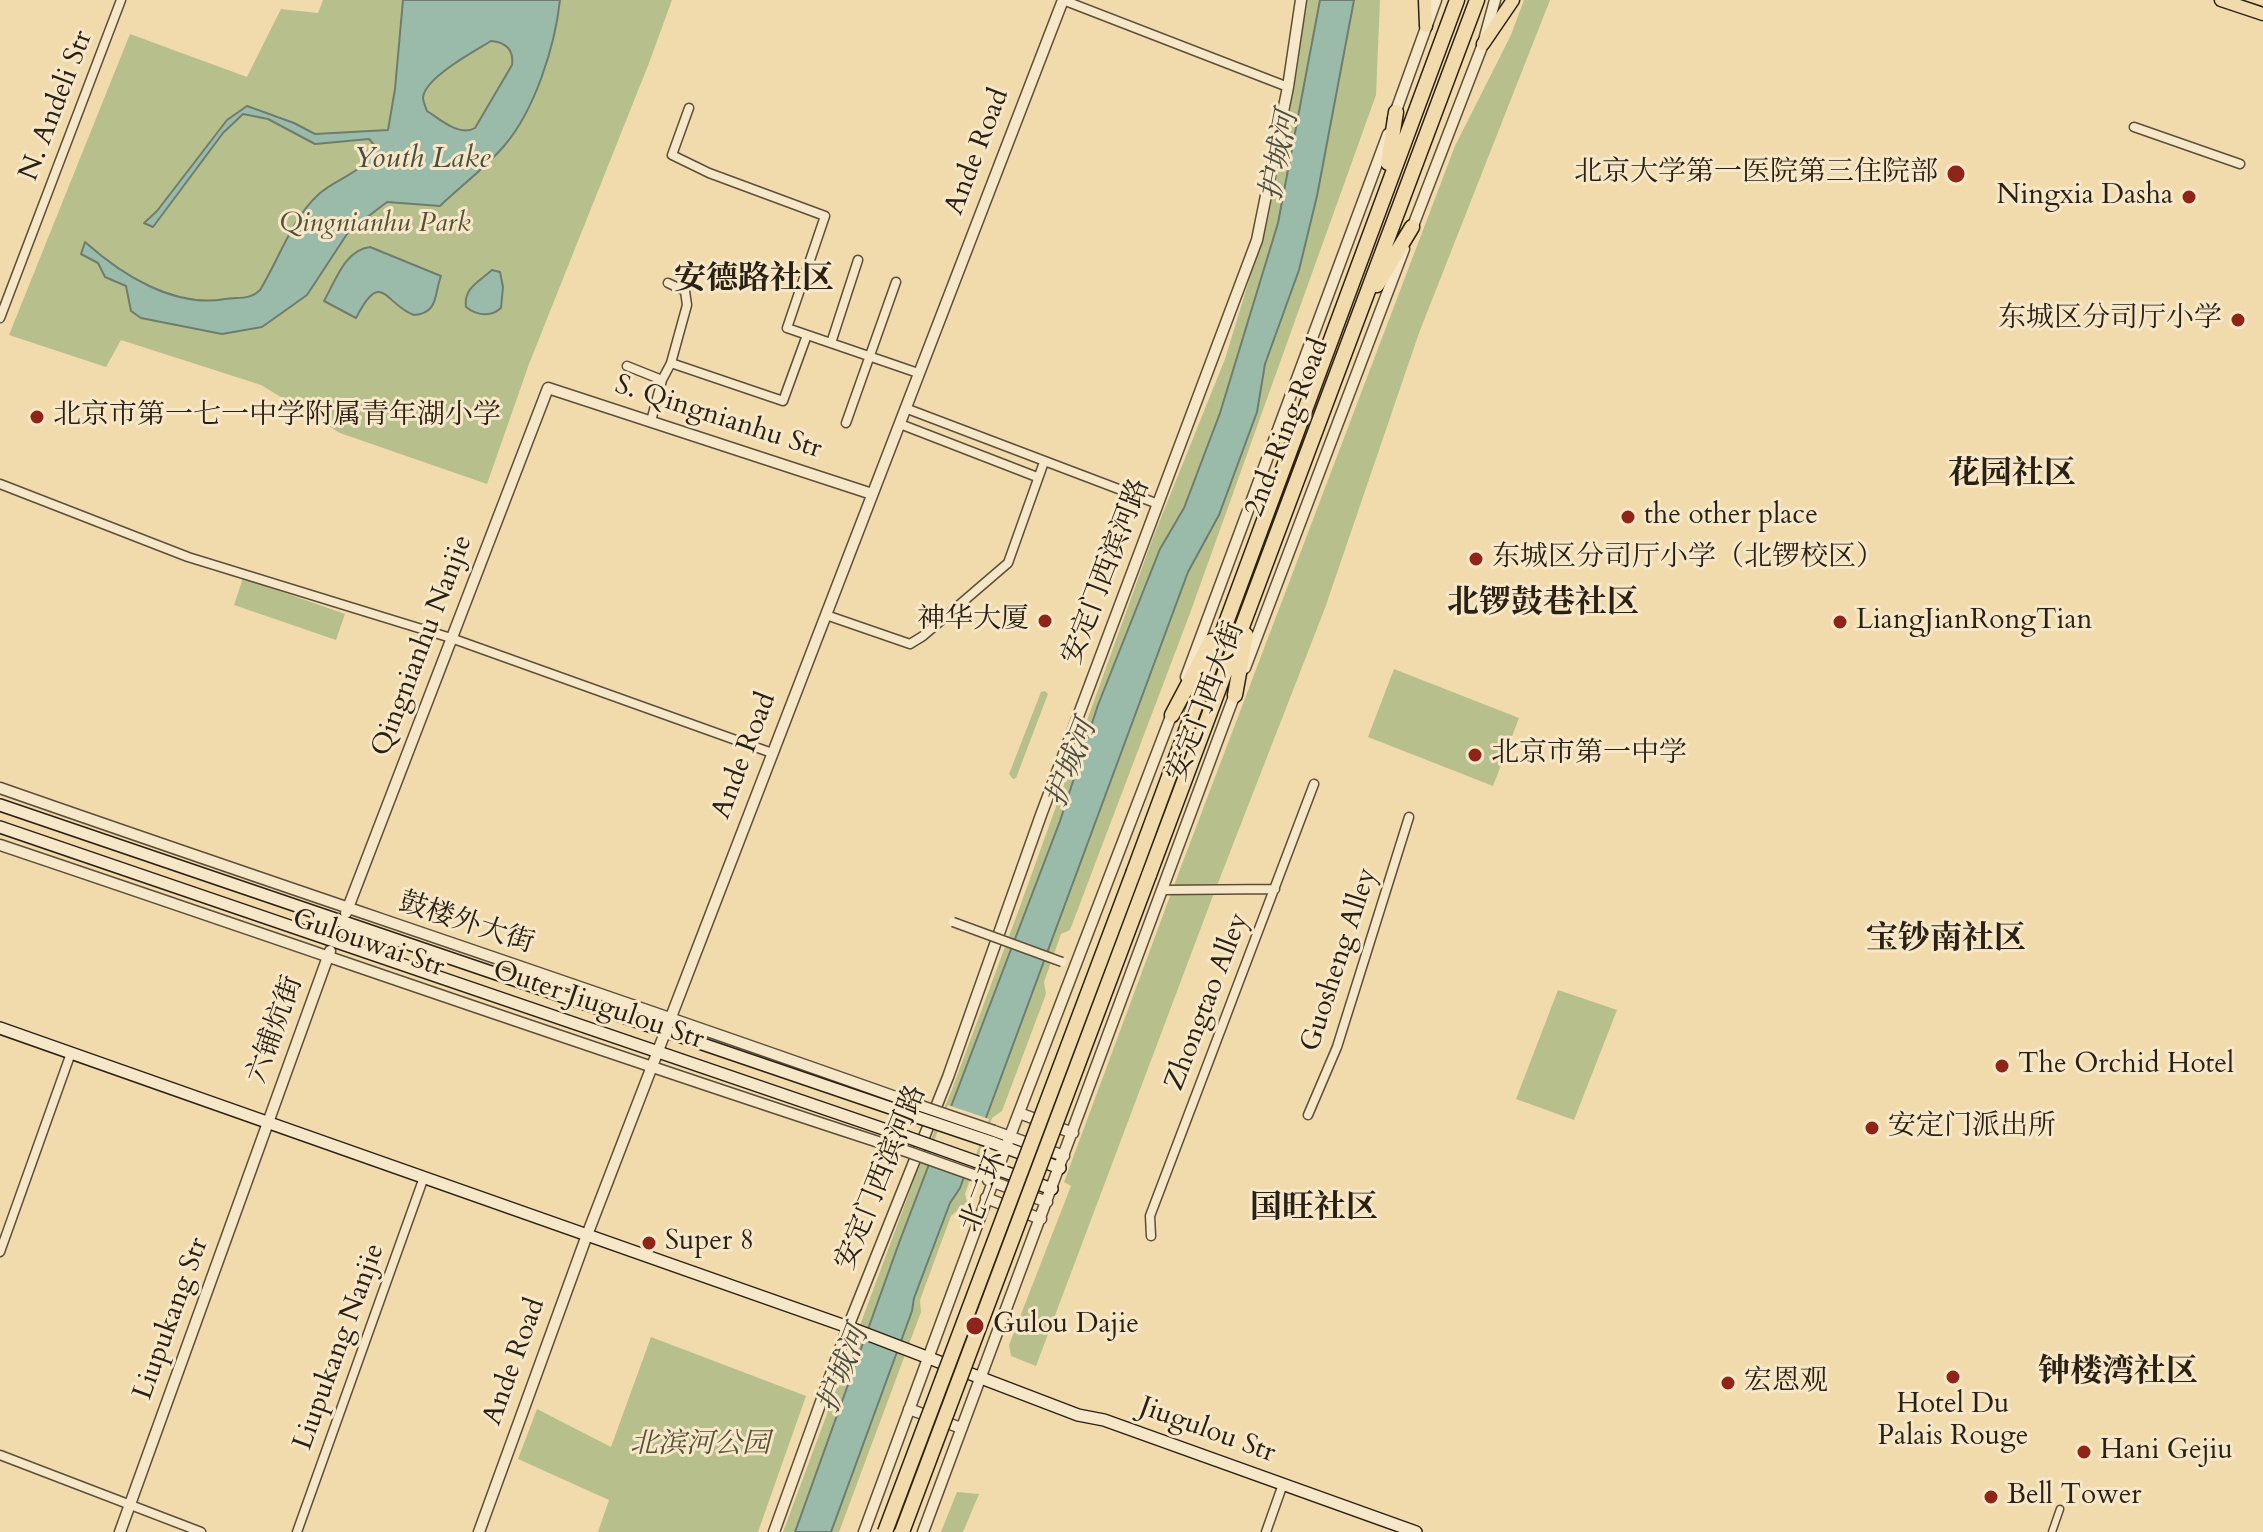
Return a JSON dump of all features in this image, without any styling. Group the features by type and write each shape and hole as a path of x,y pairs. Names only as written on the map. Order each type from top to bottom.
{"highway":[{"name":"2nd. Ring Road","path":"1239,588 1457,0"},
{"name":"2nd. Ring Road","path":"1149,875 1477,0"},
{"path":"1384,192 1396,112"},
{"path":"1358,316 1412,227"},
{"path":"1172,715 1239,588"},
{"name":"北二环","path":"885,1532 1239,588"},
{"path":"1235,695 1255,591"},
{"name":"北二环","path":"902,1532 1149,875"}],"main road":[{"path":"1425,0 1426,26"},
{"path":"1483,44 1513,0"},
{"path":"2221,0 2263,14"},
{"name":"鼓楼外大街","path":"0,805 665,1033 916,1111"},
{"name":"Outer Jiugulou Str","path":"0,827 997,1169"},
{"path":"0,1028 848,1327"},
{"path":"916,1111 1062,1162"},
{"path":"997,1169 1052,1189"},
{"name":"Jiugulou Str","path":"848,1327 1078,1415 1104,1420 1283,1484 1388,1528 1416,1532"}],"street":[{"name":"N. Andeli Str","path":"0,318 121,0"},
{"path":"1063,0 1288,87"},
{"name":"Ande Road","path":"479,1532 670,1017 1063,0"},
{"name":"安定门西滨河路","path":"774,1532 848,1327 948,1077 1041,815 1257,240 1288,87 1301,0"},
{"name":"安定门西大街","path":"864,1532 992,1182 1172,715 1436,0"},
{"name":"安定门西大街","path":"923,1532 1235,695 1483,44 1495,0"},
{"path":"689,108 672,155 709,173 825,216 787,328 918,373"},
{"path":"2134,127 2240,164"},
{"path":"831,343 858,260"},
{"path":"846,423 896,282"},
{"path":"651,421 687,305 685,291 668,283"},
{"path":"671,363 783,401 807,335"},
{"path":"627,366 662,380"},
{"name":"Qingnianhu Nanjie","path":"343,922 548,388 651,421"},
{"path":"905,408 1158,504"},
{"name":"S. Qingnianhu Str","path":"651,421 872,494"},
{"path":"900,424 1037,477"},
{"path":"826,615 910,644 923,636 1008,563 1044,462"},
{"path":"0,484 188,557 451,638 772,753"},
{"name":"Zhongtao Alley","path":"1151,1236 1150,1216 1314,784"},
{"name":"鼓楼外大街","path":"0,788 670,1017 916,1111"},
{"name":"Guosheng Alley","path":"1308,1115 1337,1047 1409,817"},
{"name":"Gulouwai Str","path":"0,845 992,1182"},
{"path":"1163,890 1275,889"},
{"path":"953,922 1075,966"},
{"name":"六铺炕街","path":"268,1122 334,940"},
{"path":"0,1252 71,1053"},
{"path":"1019,1113 1073,1133"},
{"name":"Liupukang Str","path":"120,1532 268,1122"},
{"name":"Liupukang Nanjie","path":"297,1532 424,1177"},
{"path":"992,1182 1047,1202"},
{"path":"986,1198 1041,1219"},
{"path":"909,1409 961,1428"},
{"path":"0,1455 201,1532"},
{"path":"1266,1532 1283,1484"},
{"path":"2052,1532 2060,1509"}],"green space":[{"name":"Qingnianhu Park","path":"323,0 672,0 529,364 487,484 340,433 261,385 121,340 106,367 9,335 130,34 247,77 281,9 318,13"},
{"path":"1307,0 1380,0 1376,95 1189,616 1070,930 1061,934 1044,982 1046,994 1002,1111 992,1118 965,1194 967,1202 951,1216 920,1300 921,1312 839,1532 783,1532 1018,912 1152,540 1225,359 1268,218 1295,84"},
{"path":"1524,0 1550,0 1419,333 1325,608 1036,1366 1011,1356 1009,1345 1071,1186 1064,1182 1455,146 1511,35"},
{"path":"243,578 345,614 336,640 234,605"},
{"path":"1394,669 1519,718 1493,786 1368,737"},
{"path":"1041,692 1048,694 1013,779 1009,774"},
{"path":"1558,990 1617,1010 1574,1120 1516,1099"},
{"name":"北滨河公园","path":"651,1337 806,1396 758,1532 598,1532 609,1500 518,1459 537,1409 611,1447"},
{"path":"957,1492 979,1494 963,1532 941,1532"}],"water":[{"name":"Youth Lake","path":"403,0 560,0 554,37 542,77 525,114 497,154 440,206 387,202 349,231 307,295 262,327 222,334 141,318 131,311 126,286 105,277 98,263 81,254 85,242 132,277 168,294 187,299 244,298 252,295 260,290 293,227 309,204 366,162 375,146 369,139 315,144 268,119 243,114 223,133 153,227 144,223 157,211 227,120 247,106 315,134 388,130","holes":["491,41 510,51 512,65 475,128 456,129 427,111 423,98 432,82 463,58"]},
{"path":"1320,0 1354,0 1317,196 1299,270 1265,364 1257,412 1219,515 1188,572 960,1188 950,1203 914,1298 912,1311 831,1532 795,1532 899,1243 1060,821 1098,705 1160,549 1184,508 1220,413 1278,223"},
{"path":"370,247 441,276 434,302 428,311 414,315 378,292 365,303 356,318 324,301 348,260 361,249"},
{"path":"492,270 500,272 503,287 501,308 488,314 475,312 466,307 467,295"}],"pier":[{"path":"948,1105 989,1119 967,1179 925,1164"}],"place":[{"name":"北京大学第一医院第三住院部","path":"1956,174"},
{"name":"Ningxia Dasha","path":"2189,197"},
{"name":"东城区分司厅小学","path":"2238,320"},
{"name":"北京市第一七一中学附属青年湖小学","path":"37,417"},
{"name":"the other place","path":"1628,517"},
{"name":"东城区分司厅小学（北锣校区）","path":"1476,559"},
{"name":"神华大厦","path":"1045,621"},
{"name":"LiangJianRongTian","path":"1840,622"},
{"name":"北京市第一中学","path":"1475,755"},
{"name":"The Orchid Hotel","path":"2002,1066"},
{"name":"安定门派出所","path":"1872,1128"},
{"name":"Super 8","path":"649,1243"},
{"name":"Gulou Dajie","path":"975,1326"},
{"name":"Hotel Du Palais Rouge","path":"1953,1377"},
{"name":"宏恩观","path":"1728,1383"},
{"name":"Hani Gejiu","path":"2084,1452"},
{"name":"Bell Tower","path":"1991,1497"}],"district":[{"name":"安德路社区","path":"754,281"},
{"name":"花园社区","path":"2012,476"},
{"name":"北锣鼓巷社区","path":"1543,605"},
{"name":"宝钞南社区","path":"1946,941"},
{"name":"国旺社区","path":"1314,1210"},
{"name":"钟楼湾社区","path":"2118,1374"}],"water label":[{"name":"护城河","path":"1281,156"},
{"name":"护城河","path":"1073,764"},
{"name":"护城河","path":"845,1370"}]}
